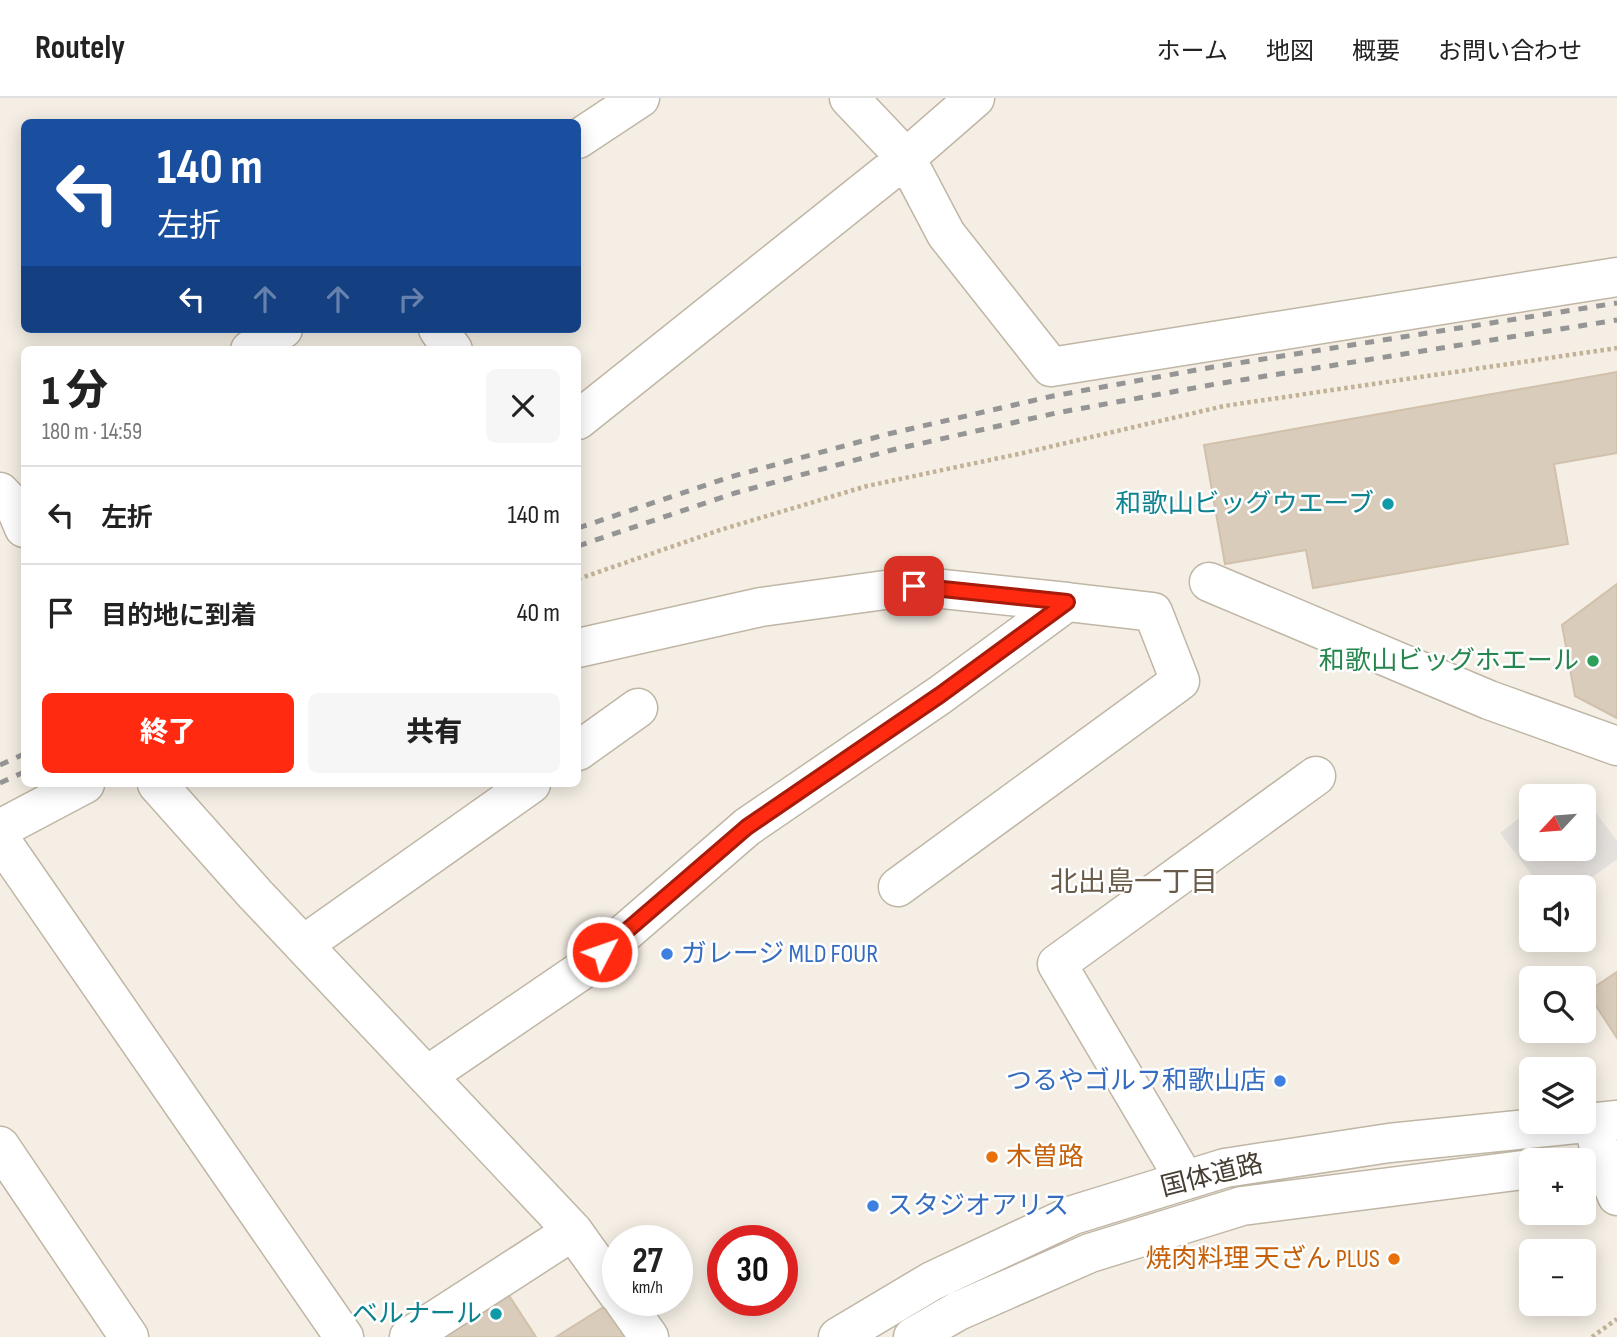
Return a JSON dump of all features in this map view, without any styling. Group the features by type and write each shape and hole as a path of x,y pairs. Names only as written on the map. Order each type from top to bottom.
{"street":[{"path":"581,137 640,98"},
{"path":"849,98 906,158 946,234 1051,368 1617,277"},
{"path":"581,419 906,158 975,98"},
{"path":"256,346 277,333"},
{"path":"21,480 0,491 16,509 21,521"},
{"path":"1209,582 1489,700 1617,746"},
{"path":"581,647 761,607 914,586 1153,612 1180,681 898,887"},
{"path":"428,1075 582,970 747,827 940,695 1067,602"},
{"path":"581,749 638,708"},
{"path":"1185,1180 1058,964 1316,776"},
{"path":"0,830 79,787"},
{"path":"160,787 303,945 573,1231 602,1272"},
{"path":"303,945 527,787"},
{"path":"0,839 344,1337"},
{"path":"1605,1121 1601,1160 1617,1196"},
{"name":"国体道路","path":"838,1337 932,1281 1073,1215 1225,1168 1389,1143 1605,1121"},
{"path":"0,1146 129,1337"},
{"name":"国体道路","path":"913,1337 958,1311 1090,1253 1242,1206 1519,1171"},
{"path":"410,1337 573,1231"},
{"path":"634,1316 649,1337"}],"path":[{"path":"581,578 723,529 867,486 1224,407 1617,348"},
{"path":"1592,1337 1617,1319"}],"shaded area":[{"path":"1596,813 1617,841 1617,859 1595,875 1532,875 1521,861 1596,861"},
{"path":"1519,818 1519,858 1500,833"}],"building":[{"name":"和歌山ビッグウエーブ","path":"1617,372 1617,453 1554,464 1568,544 1313,588 1306,550 1225,564 1204,445"},
{"name":"和歌山ビッグホエール","path":"1617,584 1617,718 1575,696 1562,625"},
{"path":"1617,972 1617,1038 1596,1006 1596,986"},
{"name":"ベルナール","path":"506,1291 536,1337 435,1337"},
{"name":"ベルナール","path":"602,1308 602,1316 611,1316 625,1337 556,1337"}],"railway":[{"path":"581,527 730,477 888,434 1053,396 1213,367 1617,303"},
{"path":"581,545 735,493 892,450 1056,413 1216,384 1617,320"},
{"path":"0,765 21,755"},
{"path":"0,783 21,773"}],"place":[{"name":"和歌山ビッグウエーブ","path":"1388,504"},
{"name":"和歌山ビッグホエール","path":"1593,661"},
{"name":"ガレージ MLD FOUR","path":"667,954"},
{"name":"つるやゴルフ和歌山店","path":"1280,1081"},
{"name":"木曽路","path":"992,1157"},
{"name":"スタジオアリス","path":"873,1206"},
{"name":"焼肉料理 天ざん PLUS","path":"1394,1259"},
{"name":"ベルナール","path":"496,1314"}],"district":[{"name":"北出島一丁目","path":"1134,882"}],"route":[{"path":"602,952 747,827 940,695 1067,602 914,586"}]}
